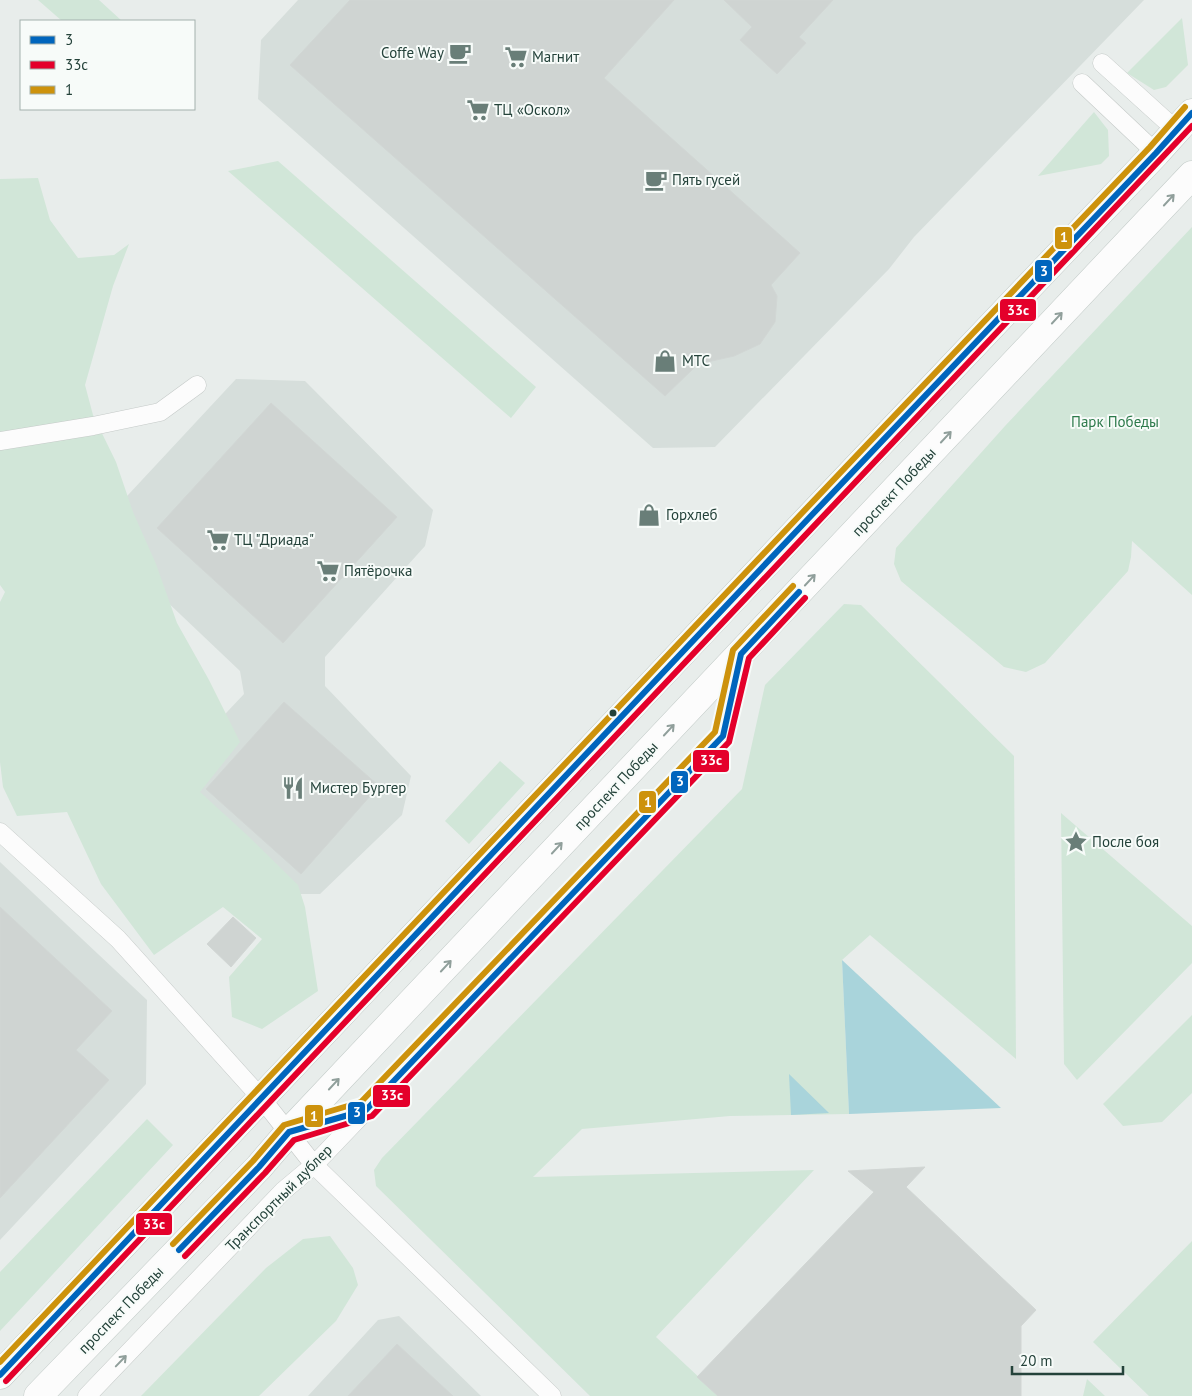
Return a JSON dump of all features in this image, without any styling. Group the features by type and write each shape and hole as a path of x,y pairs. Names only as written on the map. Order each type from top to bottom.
{"main road":[{"path":"0,1375 801,526 1156,153 1184,121"},
{"name":"проспект Победы","path":"38,1396 259,1167 289,1132 1192,175"}],"lane":[{"path":"1102,63 1184,121"},
{"path":"1082,83 1156,153"},
{"path":"0,441 92,426 160,412 197,385"},
{"name":"Транспортный дублер","path":"87,1396 283,1191 314,1164 723,736 740,654"},
{"path":"0,832 118,939 262,1099 314,1164 552,1396"},
{"path":"289,1132 366,1110"}],"shaded area":[{"path":"298,0 1144,0 914,237 889,269 715,447 653,448 258,99 261,40"},
{"path":"236,379 305,381 433,510 425,546 325,657 325,686 411,776 402,815 320,894 270,894 178,764 244,694 240,671 122,559 115,509"},
{"path":"0,862 147,1000 146,1084 0,1240"},
{"path":"399,1316 481,1396 308,1396 378,1320"}],"green space":[{"path":"38,0 99,0 121,20 61,20"},
{"path":"1182,18 1188,65 1166,87 1154,90 1127,73"},
{"path":"1094,112 1108,130 1109,156 1101,164 1038,176"},
{"path":"278,161 536,387 511,418 228,171"},
{"path":"38,178 50,220 78,258 114,255 129,244 113,286 85,385 93,415 116,462 133,512 156,564 177,623 209,680 240,742 200,792 298,885 305,907 318,991 262,1029 232,1017 229,977 262,939 223,907 154,955 101,884 67,812 17,816 3,787 0,762 0,602 5,592 0,585 0,179"},
{"name":"Парк Победы","path":"1192,227 1192,595 1132,541 1128,571 1045,663 1026,672 1004,667 901,581 894,564 896,548 1005,426"},
{"path":"844,604 861,605 1014,756 1016,1059 870,935 842,960 849,1114 730,1116 582,1129 533,1177 814,1170 656,1337 719,1396 590,1396 376,1186 374,1170 382,1158 742,789 765,685"},
{"path":"500,761 525,783 469,844 445,821"},
{"path":"1061,813 1192,926 1192,963 1077,1080 1064,1064"},
{"path":"1192,1015 1192,1093 1162,1122 1123,1126 1103,1104"},
{"path":"147,1119 173,1145 0,1331 0,1272"},
{"path":"330,1236 353,1268 358,1285 336,1321 259,1396 141,1396 266,1268 303,1239"},
{"path":"1192,1241 1192,1396 1149,1396 1093,1342"},
{"path":"1087,1379 1105,1396 1083,1396"}],"water":[{"path":"842,960 1001,1108 849,1114"},
{"path":"789,1074 829,1113 791,1115"}],"building":[{"path":"350,0 674,0 604,78 800,253 771,285 777,296 775,322 760,344 734,356 698,364 665,396 290,65"},
{"path":"724,0 833,0 799,37 806,43 777,74 740,40 752,27"},
{"path":"271,403 397,517 283,643 157,528"},
{"name":"Мистер Бургер","path":"284,702 379,786 301,874 206,789"},
{"path":"0,907 112,1011 76,1050 109,1080 0,1198"},
{"path":"233,917 256,938 231,967 207,944"},
{"path":"925,1167 906,1187 1036,1310 1021,1326 1021,1396 718,1396 697,1377 874,1192 848,1171"},
{"path":"397,1344 453,1396 348,1396"}],"transit line":[{"name":"1","path":"0,1362 1150,147 1185,107"},
{"name":"3","path":"0,1375 1192,113"},
{"name":"33с","path":"6,1381 1192,126"},
{"name":"1","path":"173,1244 253,1161 284,1125 361,1102 715,732 733,650 793,586"},
{"name":"3","path":"179,1250 259,1167 289,1132 366,1110 723,736 741,654 799,592"},
{"name":"33с","path":"185,1256 294,1140 372,1116 729,742 749,658 805,598"}],"place":[{"name":"Coffe Way","path":"460,53"},
{"name":"Магнит","path":"516,57"},
{"name":"ТЦ «Оскол»","path":"478,110"},
{"name":"Пять гусей","path":"656,180"},
{"name":"МТС","path":"665,361"},
{"name":"Горхлеб","path":"649,515"},
{"name":"ТЦ \"Дриада\"","path":"218,540"},
{"name":"Пятёрочка","path":"328,571"},
{"name":"Мистер Бургер","path":"293,788"},
{"name":"После боя","path":"1076,842"}]}
